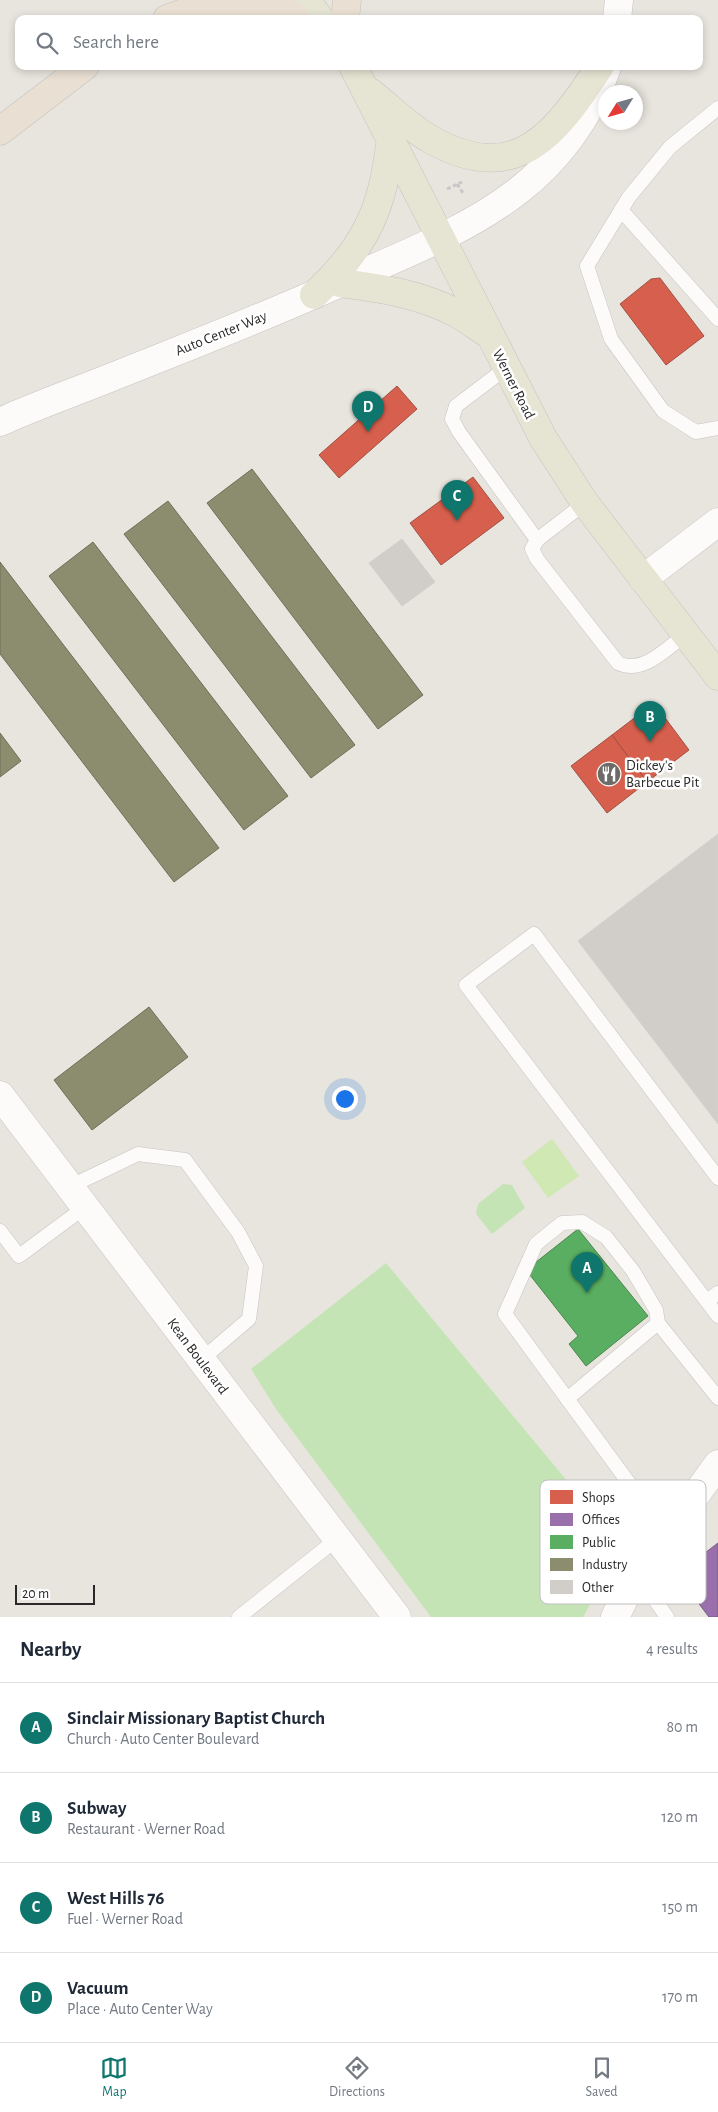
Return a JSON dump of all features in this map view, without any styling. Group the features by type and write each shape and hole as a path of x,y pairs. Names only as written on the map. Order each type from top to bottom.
{"highway":[{"path":"151,15 169,0"},
{"path":"345,15 347,0"},
{"path":"180,15 209,6 239,2 275,4 290,15"},
{"path":"0,131 80,70"}],"main road":[{"path":"306,0 317,15"},
{"path":"359,77 428,139 461,155 487,159 515,155 536,145 558,123 597,70"},
{"name":"Werner Road","path":"359,77 439,238 543,438 585,503 718,676"},
{"path":"314,295 354,253 370,224 382,193 391,140"},
{"path":"340,283 381,288 420,297 456,313 489,336"}],"street":[{"path":"617,15 619,0"},
{"name":"Auto Center Way","path":"0,422 314,295 439,238 492,209 519,190 548,164 569,139 586,114 605,70"},
{"path":"643,579 718,522"},
{"name":"Kean Boulevard","path":"0,1096 397,1617"},
{"path":"706,1481 718,1464"},
{"path":"615,1617 622,1604"}],"lane":[{"path":"718,108 670,148 621,210 587,266 611,339 663,411 696,432 718,428"},
{"path":"621,210 718,319"},
{"path":"506,368 456,406 452,419 459,432 537,540"},
{"path":"585,503 537,540 532,550 537,560 618,663 627,667 639,666 686,634"},
{"path":"718,1178 534,934 466,985 712,1297 718,1316"},
{"path":"0,1231 20,1256 77,1197 138,1154 185,1160 238,1232 256,1266 249,1319 201,1360"},
{"path":"627,1480 505,1314 536,1244 562,1223 582,1222 606,1237 633,1271 656,1310 658,1323 718,1398"},
{"path":"568,1399 658,1323"},
{"path":"239,1617 337,1539"},
{"path":"658,1604 667,1617"}],"path":[{"path":"457,184 463,193"}],"green space":[{"path":"552,1139 579,1176 548,1198 522,1162"},
{"path":"503,1184 512,1185 525,1208 492,1234 476,1214 478,1204"},
{"path":"386,1263 566,1480 540,1480 540,1604 590,1604 583,1617 431,1617 276,1409 251,1369"}],"building: Shops":[{"path":"660,278 704,336 666,365 620,304 651,279"},
{"path":"397,386 417,409 339,478 319,455"},
{"path":"473,477 504,518 441,565 410,523"},
{"path":"654,703 689,750 647,782 612,735"},
{"name":"Dickey's Barbecue Pit","path":"612,735 647,782 607,813 571,766"}],"building: Offices":[{"path":"718,1543 718,1617 709,1617 699,1604 706,1604 706,1552"}],"building: Public":[{"path":"578,1229 648,1316 586,1366 569,1344 578,1336 526,1270"}],"building: Industry":[{"path":"252,469 423,695 378,729 207,503"},
{"path":"168,501 355,745 311,778 124,534"},
{"path":"93,542 288,796 244,830 49,576"},
{"path":"0,562 219,848 174,882 0,654"},
{"path":"0,733 21,761 0,777"},
{"path":"149,1007 188,1057 92,1130 54,1080"}],"building: Other":[{"path":"402,539 435,582 402,606 369,563"},
{"path":"718,834 718,1124 578,941"}],"place":[{"name":"Vacuum","path":"368,432"},
{"name":"West Hills 76","path":"457,521"},
{"name":"Subway","path":"650,742"},
{"name":"Dickey's Barbecue Pit","path":"609,774"},
{"name":"Sinclair Missionary Baptist Church","path":"587,1293"}]}
